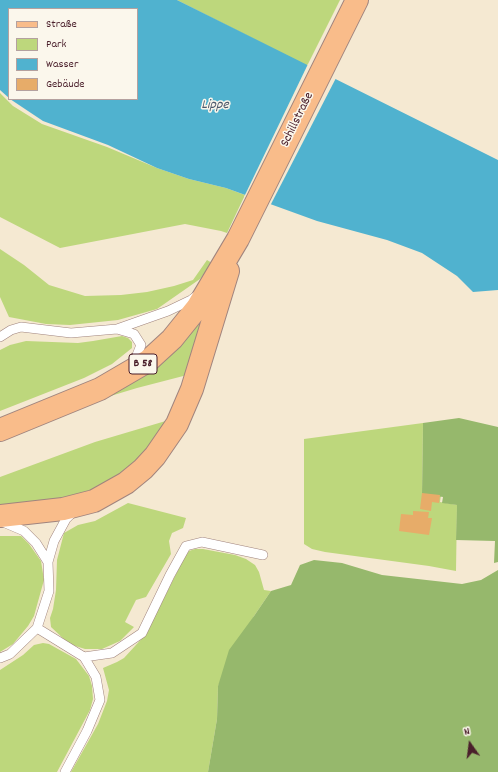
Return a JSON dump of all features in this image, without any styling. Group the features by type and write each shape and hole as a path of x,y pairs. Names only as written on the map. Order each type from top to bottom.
{"main road":[{"name":"Schillstraße","path":"238,239 358,0"},
{"name":"B 58","path":"0,430 100,390 148,361 172,339 197,308 238,239"},
{"name":"B 58","path":"0,516 63,509 94,501 126,483 143,469 155,456 177,424 192,389 238,239"}],"lane":[{"path":"0,337 11,330 21,327 70,333 117,329 168,311 191,300 208,288"},
{"path":"117,329 134,334 141,345 130,373"},
{"path":"0,658 10,654 37,628 49,592 48,562 54,541 66,519 75,511 94,501"},
{"path":"0,521 9,523 24,531 36,543 48,562"},
{"path":"84,657 112,653 142,633 186,546 202,542 263,555"},
{"path":"37,628 84,657 96,677 100,700 87,731 65,772"}],"green space":[{"path":"177,0 340,0 307,66"},
{"path":"0,93 13,106 42,124 107,147 157,168 245,195 227,233 185,224 60,248 0,217"},
{"path":"0,249 24,265 49,285 85,296 121,295 147,292 174,286 193,280 207,260 212,263 200,279 157,309 118,320 70,325 46,324 9,317 0,297"},
{"path":"211,294 191,374 84,404"},
{"path":"122,336 128,338 132,342 132,348 112,364 84,378 0,411 0,350 10,345 26,341 78,343"},
{"path":"459,418 498,427 498,562 494,563 495,541 456,540 457,505 442,503 443,497 422,494 423,423"},
{"path":"169,420 136,465 90,494 0,510 0,477 95,442"},
{"path":"423,423 422,492 441,495 440,502 457,505 456,571 325,552 312,549 304,544 304,439"},
{"path":"128,503 186,518 183,528 172,533 169,541 171,554 146,597 136,600 125,622 134,627 120,641 102,649 85,649 69,644 51,627 50,618 56,590 57,560 64,533 78,525 95,521"},
{"path":"0,536 21,536 29,544 41,561 44,580 34,616 28,626 13,644 0,652"},
{"path":"195,549 235,555 246,559 255,565 259,572 264,590 271,591 254,616 218,686 217,719 208,772 71,772 98,724 107,701 109,690 103,668 124,658 146,634 184,558 189,551"},
{"path":"314,560 342,563 382,575 462,584 481,580 498,570 498,772 208,772 217,719 218,686 229,650 271,591 291,585 300,565"},
{"path":"43,643 49,644 76,659 89,676 92,686 93,699 90,710 57,772 0,772 0,670 23,655 34,645"}],"water":[{"name":"Lippe","path":"0,0 177,0 498,160 498,290 473,292 457,276 422,253 387,240 317,221 226,188 189,179 157,168 108,145 43,121 12,100 138,100 138,8 8,8 8,97 0,90"}],"pier":[{"path":"308,64 336,78 270,206 244,197"}],"building":[{"path":"422,493 440,495 439,503 432,502 431,511 420,509"},
{"path":"413,511 429,512 428,518 432,518 429,535 399,531 401,514 413,515"}]}
